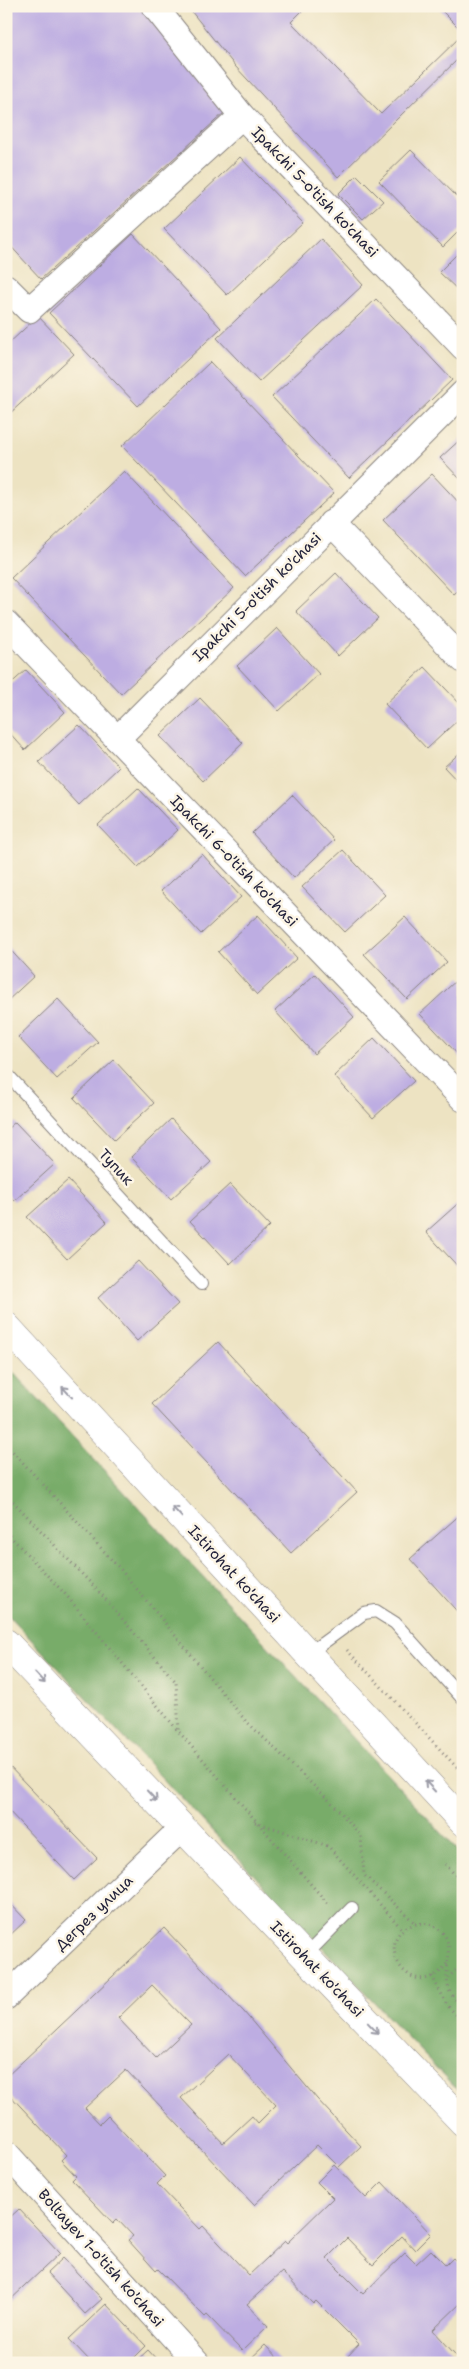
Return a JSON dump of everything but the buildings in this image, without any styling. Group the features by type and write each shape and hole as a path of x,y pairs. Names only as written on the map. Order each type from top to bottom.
{"main road":[{"name":"Istirohat ko'chasi","path":"6,1326 463,1822"},
{"name":"Istirohat ko'chasi","path":"6,1643 463,2122"}],"street":[{"path":"154,6 242,116"},
{"name":"Ipakchi 5-o'tish ko'chasi","path":"6,286 29,310 242,116 463,347"},
{"name":"Ipakchi 5-o'tish ko'chasi","path":"116,739 463,393"},
{"path":"331,523 463,660"},
{"name":"Ipakchi 6-o'tish ko'chasi","path":"6,623 463,1099"},
{"name":"Дегрез улица","path":"6,1997 182,1828"},
{"name":"Boltayev 1-o'tish ko'chasi","path":"6,2153 196,2363"}],"lane":[{"name":"Тупик","path":"6,1073 201,1284"},
{"path":"308,1654 364,1613 376,1611 394,1623 463,1699"},
{"path":"304,1956 352,1908"}],"path":[{"path":"6,1444 121,1570 245,1720 336,1807 361,1836 364,1875 416,1924"},
{"path":"6,1494 101,1594 176,1682 179,1732"},
{"path":"6,1532 66,1595 254,1822 342,1919"},
{"path":"346,1648 463,1774"},
{"path":"254,1822 328,1846 403,1930"},
{"path":"445,1864 463,1883"},
{"path":"447,1964 440,1972 432,1976 423,1979 413,1977 398,1966 394,1947 403,1930 416,1924 430,1924 439,1928 449,1945 447,1978 450,1993 463,2006"},
{"path":"447,1978 463,1963"},
{"path":"432,1976 447,2005 463,2022"}],"green space":[{"path":"6,1365 463,1856 463,2096 6,1613"}]}
